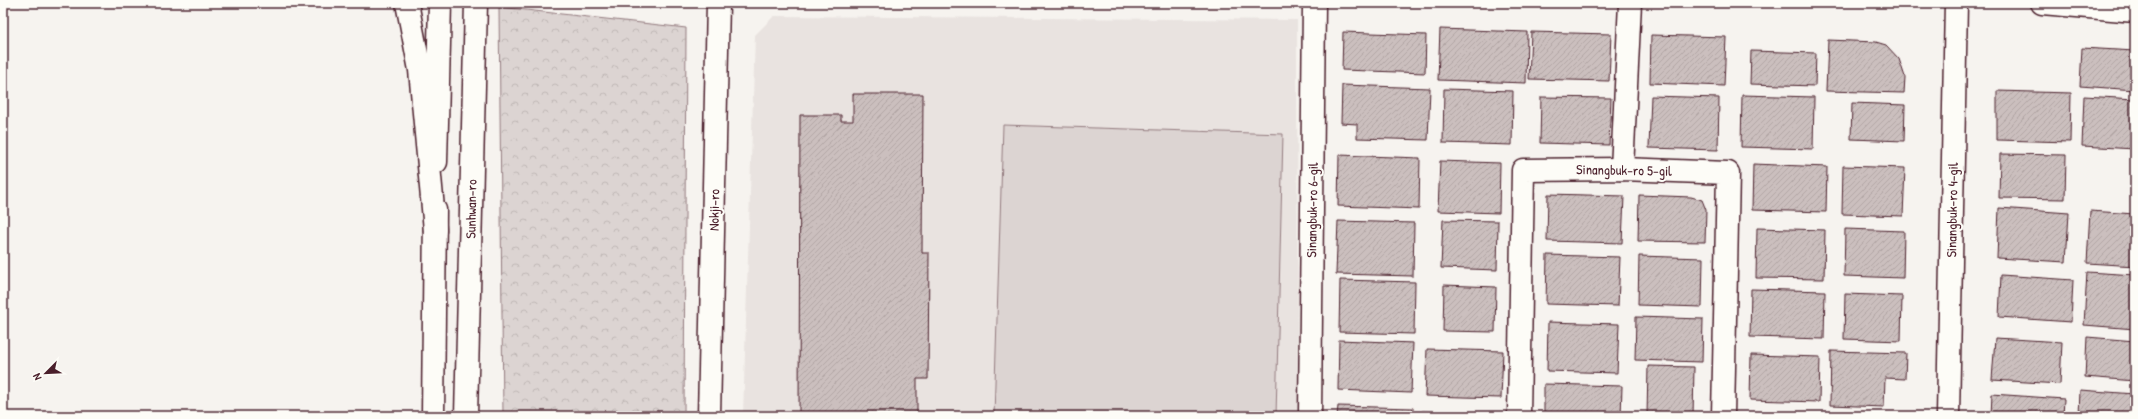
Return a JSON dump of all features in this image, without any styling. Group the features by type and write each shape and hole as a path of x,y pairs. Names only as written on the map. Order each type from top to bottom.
{"street":[{"path":"408,3 420,70 435,230"},
{"path":"433,416 440,3"},
{"name":"Sunhwan-ro","path":"466,416 476,3"},
{"name":"Nokji-ro","path":"709,416 718,3"},
{"name":"Sinangbuk-ro 6-gil","path":"1310,416 1314,3"},
{"path":"1622,169 1630,3"},
{"name":"Sinangbuk-ro 4-gil","path":"1948,416 1956,3"},
{"path":"2042,3 2135,11"},
{"name":"Sinangbuk-ro 5-gil","path":"1518,416 1522,170 1622,169 1728,173 1723,416"}],"shaded area":[{"path":"774,16 1297,20 1298,416 743,416 755,35"}],"green space":[{"path":"499,7 686,28 684,416 503,416"},
{"path":"1003,125 1283,134 1276,416 994,416"}],"building":[{"path":"1440,29 1527,32 1526,83 1438,80"},
{"path":"1343,32 1426,35 1425,73 1342,70"},
{"path":"1531,32 1611,34 1609,81 1529,79"},
{"path":"1651,35 1726,37 1724,86 1650,83"},
{"path":"1828,40 1876,42 1886,45 1899,59 1905,77 1904,93 1826,91"},
{"path":"2082,48 2135,51 2135,90 2080,86"},
{"path":"1751,51 1816,53 1815,86 1750,84"},
{"path":"1342,85 1430,88 1428,140 1357,138 1357,124 1341,123"},
{"path":"1444,89 1513,91 1512,145 1443,143"},
{"path":"1997,91 2071,93 2070,142 1997,140"},
{"path":"853,94 923,94 922,253 929,253 928,379 917,379 917,416 799,416 800,115 841,115 841,121 853,121"},
{"path":"1742,95 1814,97 1813,149 1741,147"},
{"path":"1651,96 1719,98 1718,150 1649,148"},
{"path":"2084,96 2135,99 2135,149 2082,146"},
{"path":"1541,97 1611,98 1609,145 1540,143"},
{"path":"1852,103 1905,105 1904,141 1851,139"},
{"path":"2000,154 2066,155 2065,199 1999,198"},
{"path":"1339,155 1420,158 1419,209 1338,206"},
{"path":"1440,161 1500,163 1499,213 1438,211"},
{"path":"1753,164 1827,167 1826,212 1752,210"},
{"path":"1843,166 1905,168 1903,216 1842,214"},
{"path":"1548,194 1624,196 1622,243 1547,241"},
{"path":"1639,195 1691,197 1702,200 1706,210 1705,242 1638,241"},
{"path":"1999,208 2069,213 2066,262 1997,258"},
{"path":"2090,211 2135,214 2135,266 2087,263"},
{"path":"1443,220 1498,221 1497,270 1441,268"},
{"path":"1338,221 1414,223 1413,276 1336,274"},
{"path":"1757,228 1825,230 1824,279 1756,278"},
{"path":"1845,229 1904,231 1903,278 1844,276"},
{"path":"1547,255 1620,257 1618,306 1546,304"},
{"path":"1639,256 1703,258 1702,307 1638,305"},
{"path":"2087,272 2135,275 2135,329 2084,325"},
{"path":"2001,275 2073,280 2071,322 1999,317"},
{"path":"1340,280 1415,282 1414,334 1339,332"},
{"path":"1444,285 1496,287 1495,332 1443,331"},
{"path":"1751,289 1825,291 1824,339 1750,337"},
{"path":"1845,294 1902,296 1901,341 1844,339"},
{"path":"1636,317 1703,319 1702,362 1635,360"},
{"path":"1548,322 1619,324 1617,373 1547,371"},
{"path":"2087,337 2135,341 2135,381 2085,377"},
{"path":"1995,338 2062,342 2060,384 1992,380"},
{"path":"1339,340 1413,343 1411,393 1338,390"},
{"path":"1427,349 1503,351 1501,398 1425,396"},
{"path":"1831,351 1906,353 1905,379 1885,378 1884,407 1830,405"},
{"path":"1751,355 1820,357 1819,402 1750,400"},
{"path":"1648,366 1694,367 1693,416 1647,416"},
{"path":"1544,384 1622,386 1621,416 1544,416"},
{"path":"2080,390 2135,394 2135,416 2079,416"},
{"path":"1992,394 2064,399 2063,416 1991,416"},
{"path":"1338,406 1413,408 1413,416 1337,416"},
{"path":"1422,411 1495,413 1495,416 1422,416"}]}
